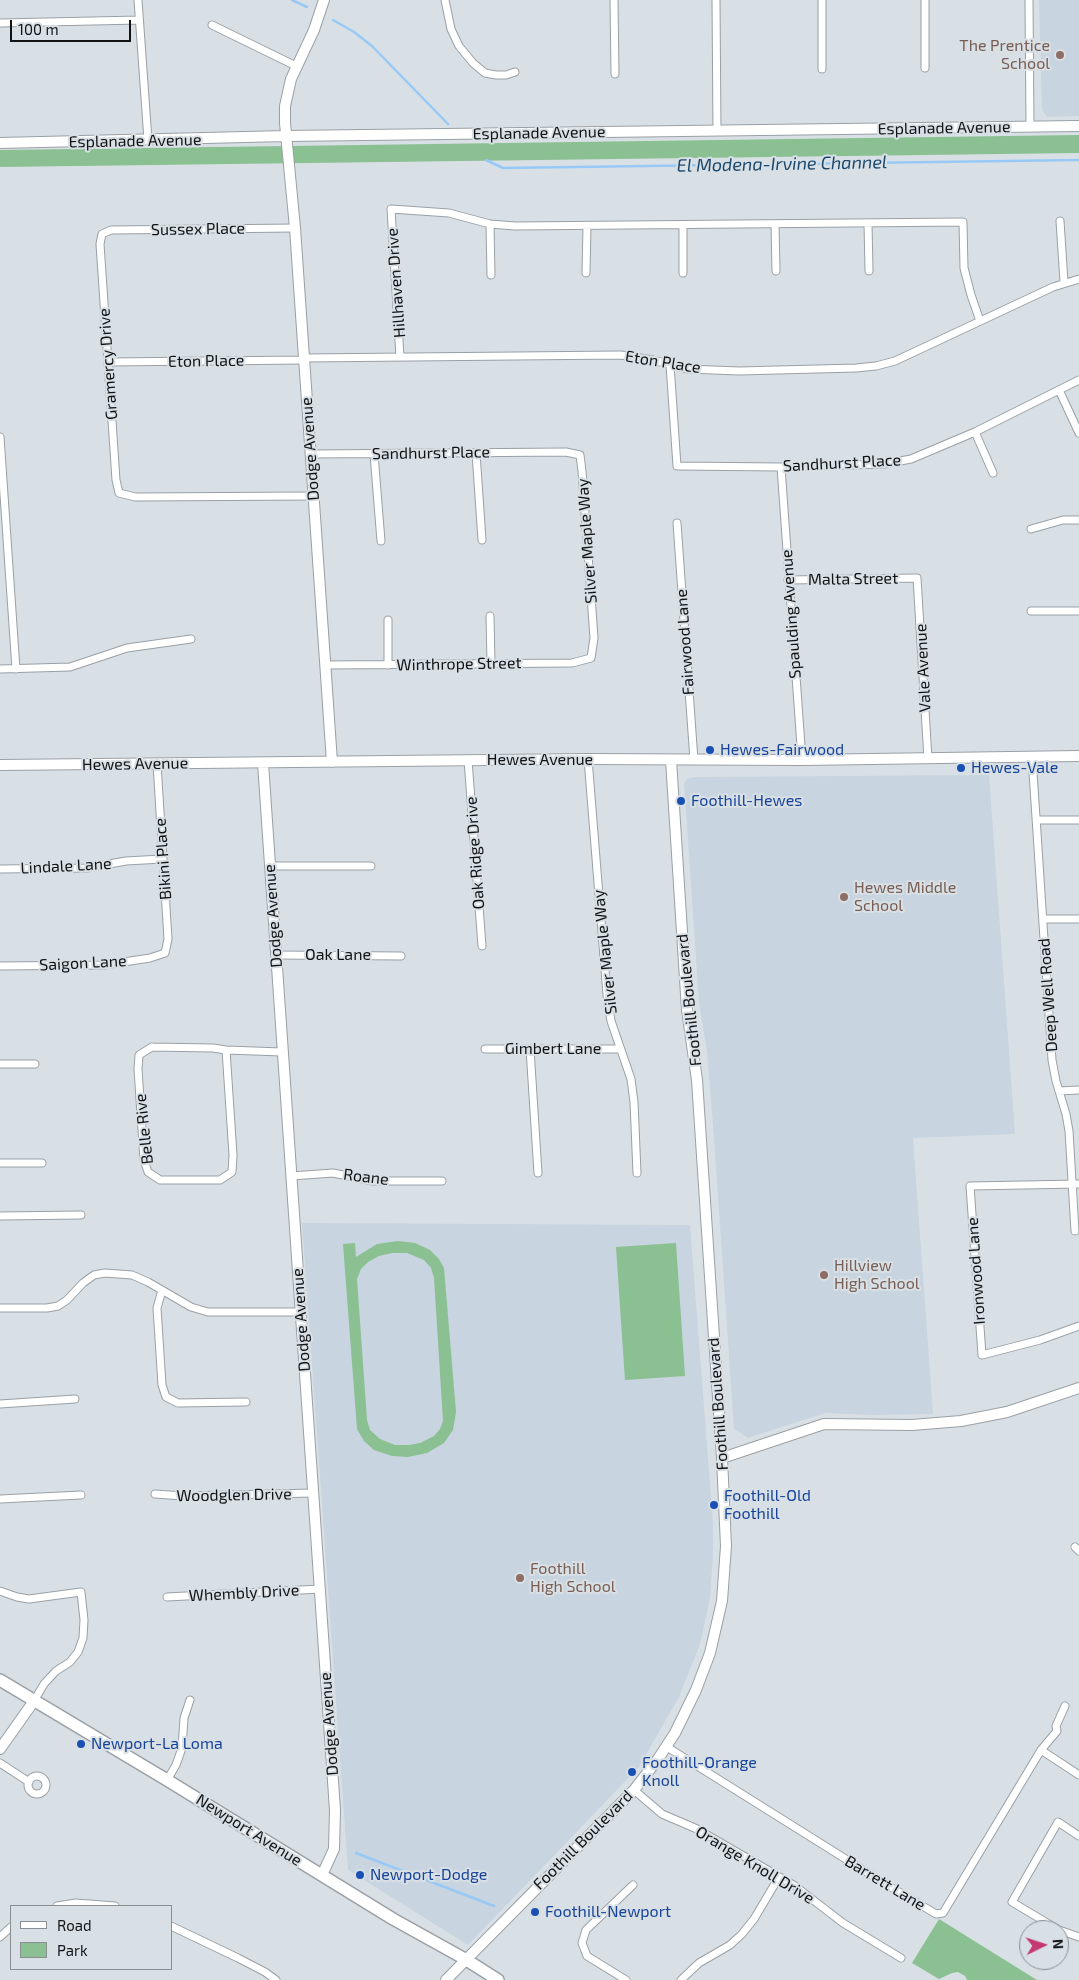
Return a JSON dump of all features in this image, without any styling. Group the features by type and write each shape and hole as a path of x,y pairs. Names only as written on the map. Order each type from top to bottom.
{"main road":[{"name":"Newport Avenue","path":"0,1680 393,1919 465,1959 498,1980"}],"street":[{"path":"138,0 148,140"},
{"name":"Dodge Avenue","path":"324,0 314,30 296,66 285,106 332,762"},
{"path":"446,0 451,29 459,46 473,63 485,73 506,75 515,72"},
{"path":"614,0 615,74"},
{"path":"716,0 717,131"},
{"path":"822,0 822,69"},
{"path":"925,0 925,68"},
{"path":"1029,0 1030,127"},
{"path":"0,22 139,20"},
{"path":"212,25 296,66"},
{"name":"Esplanade Avenue","path":"0,143 286,136 1079,126"},
{"name":"Hillhaven Drive","path":"400,357 391,209 449,213 490,224"},
{"path":"1060,221 1064,282"},
{"path":"491,275 490,224 586,226 963,222 964,268 980,321"},
{"path":"868,223 869,271"},
{"path":"775,224 776,271"},
{"path":"683,225 683,273"},
{"path":"586,226 586,273"},
{"name":"Sussex Place","path":"102,234 111,230 295,228"},
{"name":"Gramercy Drive","path":"102,234 100,244 116,480 119,493 136,497 314,496"},
{"name":"Eton Place","path":"108,362 621,355 653,360 687,369 738,371 856,368 876,366 895,361 1064,282 1079,279"},
{"name":"Sandhurst Place","path":"670,365 677,466 781,467 884,464 910,459 974,432 1079,380"},
{"path":"1059,390 1079,433"},
{"path":"974,432 993,473"},
{"path":"0,437 16,669"},
{"name":"Sandhurst Place","path":"311,454 566,452 580,455"},
{"path":"476,453 482,540"},
{"path":"374,454 381,541"},
{"name":"Silver Maple Way","path":"580,455 594,638 591,658"},
{"name":"Spaulding Avenue","path":"781,467 802,760"},
{"path":"1031,529 1063,520 1079,520"},
{"name":"Fairwood Lane","path":"677,524 694,760"},
{"name":"Malta Street","path":"788,580 917,578"},
{"name":"Vale Avenue","path":"917,578 928,759"},
{"path":"1031,611 1079,611"},
{"path":"490,616 491,663"},
{"path":"388,620 388,665"},
{"path":"0,669 70,667 127,648 191,639"},
{"name":"Winthrope Street","path":"326,665 572,663 591,658"},
{"name":"Hewes Avenue","path":"0,765 588,759 928,759 1079,756"},
{"name":"Deep Well Road","path":"1032,757 1052,1060 1069,1131 1075,1184 1075,1231"},
{"name":"Silver Maple Way","path":"588,759 607,995 611,1021 631,1079 634,1102 637,1172"},
{"name":"Oak Ridge Drive","path":"468,760 482,946"},
{"name":"Foothill Boulevard","path":"446,1980 634,1790 667,1747 696,1690 710,1653 718,1620 724,1584 726,1546 722,1458 697,1080 687,1010 671,760"},
{"name":"Dodge Avenue","path":"263,762 336,1821 333,1854 322,1875"},
{"name":"Bikini Place","path":"157,764 168,939 165,953"},
{"path":"1036,820 1079,820"},
{"name":"Lindale Lane","path":"0,869 86,868 126,861 162,859"},
{"path":"270,866 370,866"},
{"path":"1043,920 1079,919"},
{"name":"Saigon Lane","path":"0,966 104,965 150,958 165,953"},
{"name":"Oak Lane","path":"276,955 401,956"},
{"name":"Belle Rive","path":"226,1050 233,1155 232,1172 220,1180 160,1180 148,1172 144,1160 138,1069 139,1055 152,1047 282,1052"},
{"name":"Gimbert Lane","path":"485,1049 620,1048"},
{"path":"530,1049 538,1173"},
{"path":"0,1064 35,1064"},
{"path":"1059,1091 1079,1090"},
{"path":"0,1163 42,1163"},
{"name":"Roane","path":"291,1176 333,1173 373,1181 442,1181"},
{"name":"Ironwood Lane","path":"1075,1184 970,1186 982,1355 1040,1340 1079,1326"},
{"path":"0,1216 81,1216"},
{"path":"0,1308 47,1308 58,1306 68,1300 94,1275 106,1273 132,1275 191,1307 208,1312 300,1312"},
{"path":"162,1290 157,1308 162,1385 166,1397 178,1403 246,1402"},
{"path":"722,1458 824,1424 912,1425 961,1421 1007,1412 1079,1388"},
{"path":"0,1404 75,1399"},
{"name":"Woodglen Drive","path":"155,1494 183,1496 313,1493"},
{"path":"0,1499 81,1495"},
{"name":"Whembly Drive","path":"167,1597 320,1589"},
{"path":"0,1591 29,1599 81,1592 84,1620 83,1638 78,1652 70,1662 56,1671 44,1684 0,1749"},
{"path":"167,1780 182,1748 184,1718 190,1700"},
{"name":"Barrett Lane","path":"667,1747 884,1884 936,1914 943,1913 1041,1750 1057,1731 1056,1726 1065,1706"},
{"path":"1041,1750 1079,1776"},
{"path":"0,1763 29,1782"},
{"name":"Orange Knoll Drive","path":"634,1790 662,1814 697,1829 779,1877 802,1891 843,1923 901,1958"},
{"path":"1042,1920 1012,1902 1058,1822 1079,1836"},
{"path":"680,1980 699,1963 730,1945 742,1934 754,1920 779,1877"},
{"path":"626,1980 587,1956 582,1943 586,1930 633,1884"},
{"path":"63,1905 76,1903 102,1905"},
{"path":"172,1926 245,1961 276,1980"},
{"path":"0,1936 10,1928"}],"shaded area":[{"name":"The Prentice School","path":"1039,0 1079,0 1079,116 1047,117 1042,110"},
{"name":"Hewes Middle School","path":"989,775 1015,1134 913,1138 933,1414 872,1415 825,1413 748,1438 734,1429 714,1138 707,1051 699,1003 684,783 687,779 694,777"},
{"name":"Foothill High School","path":"302,1223 690,1225 713,1523 710,1598 700,1644 679,1697 639,1767 468,1945 348,1870"}],"green space":[{"path":"1079,135 1079,153 0,167 0,150"},
{"path":"398,1241 415,1243 430,1250 439,1259 444,1268 456,1412 453,1430 444,1443 427,1453 408,1457 392,1456 374,1450 364,1441 357,1429 343,1244 355,1243 356,1257 377,1244","holes":["392,1253 407,1253 424,1260 431,1268 434,1278 443,1421 440,1429 434,1436 420,1443 395,1445 380,1439 370,1430 367,1420 357,1279 361,1269 368,1262 379,1256"]},
{"path":"676,1243 685,1376 625,1380 616,1247"},
{"path":"939,1919 1037,1980 967,1980 965,1976 958,1972 939,1979 912,1963"}],"waterway":[{"name":"El Modena-Irvine Channel","path":"292,0 307,7"},
{"name":"El Modena-Irvine Channel","path":"333,20 354,32 372,46 448,124"},
{"name":"El Modena-Irvine Channel","path":"486,160 503,168 1079,160"},
{"path":"356,1853 494,1906"}],"place":[{"name":"The Prentice School","path":"1060,55"},
{"name":"Hewes-Fairwood","path":"710,750"},
{"name":"Hewes-Vale","path":"961,768"},
{"name":"Foothill-Hewes","path":"681,801"},
{"name":"Hewes Middle School","path":"844,897"},
{"name":"Hillview High School","path":"824,1275"},
{"name":"Foothill-Old Foothill","path":"714,1505"},
{"name":"Foothill High School","path":"520,1578"},
{"name":"Newport-La Loma","path":"81,1744"},
{"name":"Foothill-Orange Knoll","path":"632,1772"},
{"name":"Newport-Dodge","path":"360,1875"},
{"name":"Foothill-Newport","path":"535,1912"}]}
